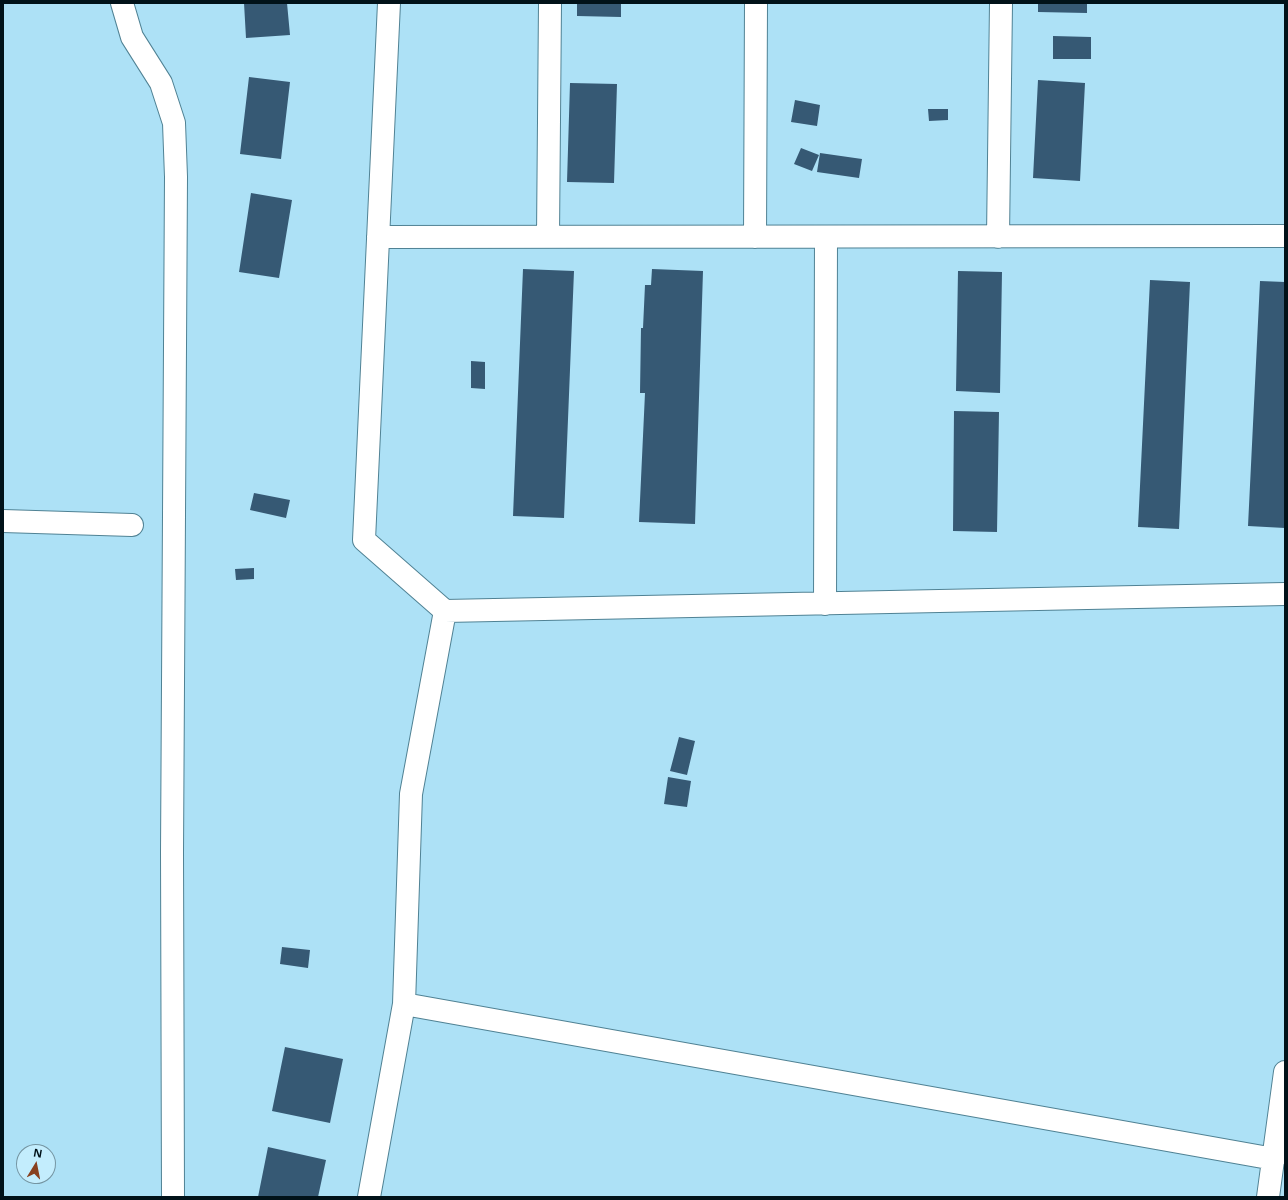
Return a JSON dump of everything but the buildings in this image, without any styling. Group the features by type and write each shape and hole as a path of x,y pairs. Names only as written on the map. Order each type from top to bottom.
{"street":[{"path":"122,3 132,37 161,83 174,124 176,162 172,844 173,1197"},
{"path":"389,3 364,540 446,611 1285,594"},
{"path":"548,236 550,3"},
{"path":"755,237 756,3"},
{"path":"998,236 1001,3"},
{"path":"378,237 1285,236"},
{"path":"825,604 826,237"},
{"path":"3,522 132,525"},
{"path":"369,1197 404,1004 411,794 446,611"},
{"path":"404,1004 1274,1159"},
{"path":"1268,1197 1285,1072"}]}
